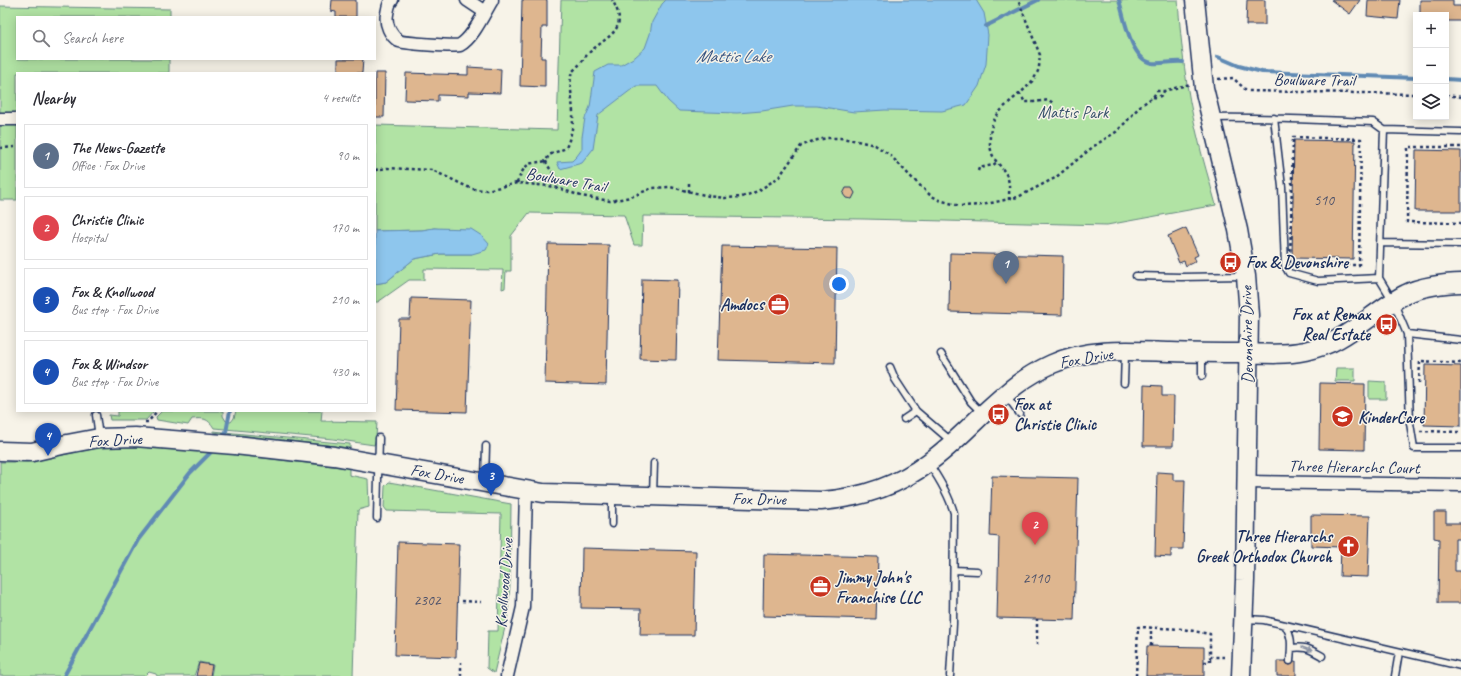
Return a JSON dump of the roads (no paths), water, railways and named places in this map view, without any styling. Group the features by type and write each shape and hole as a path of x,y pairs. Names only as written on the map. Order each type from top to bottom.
{"street":[{"path":"392,0 389,3 386,19 390,33 400,42 448,46 459,46 470,37 492,0"},
{"path":"467,0 485,12"},
{"name":"Devonshire Drive","path":"1195,0 1200,61 1210,118 1238,230 1246,276 1249,315 1244,619 1241,676"},
{"path":"0,120 16,119"},
{"name":"Fox Drive","path":"0,452 32,452 99,438 135,437 235,445 334,456 377,462 526,491 553,494 820,501 839,500 864,494 910,475 928,463 1015,385 1034,372 1071,357 1096,352 1125,351 1281,353 1302,351 1323,346 1339,339 1408,293 1449,283 1461,283"},
{"name":"Three Hierarchs Court","path":"1247,482 1461,485"},
{"name":"Knollwood Drive","path":"507,676 523,607 526,491"}],"lane":[{"path":"1210,118 1274,118 1373,122 1384,130 1461,132"},
{"path":"1274,118 1282,187 1285,266 1287,270 1290,273 1318,281 1379,278"},
{"path":"1384,130 1379,278 1393,302 1406,334 1410,423 1414,448 1461,448"},
{"path":"1380,243 1461,244"},
{"path":"1136,276 1246,276"},
{"path":"1406,334 1461,340"},
{"path":"1124,384 1125,351"},
{"path":"1202,353 1202,376"},
{"path":"941,354 971,402 983,414"},
{"path":"890,367 895,380 916,411 952,442"},
{"path":"1006,394 1020,414"},
{"path":"904,419 916,411"},
{"path":"96,415 99,438"},
{"path":"376,518 379,438"},
{"path":"485,482 486,446"},
{"path":"653,497 654,463"},
{"path":"928,463 941,482 950,500 954,513 954,570 950,676"},
{"path":"612,495 612,524"},
{"path":"954,570 977,571"},
{"path":"1244,619 1264,620 1461,666"},
{"path":"1285,625 1290,632 1290,661"},
{"path":"1291,648 1301,646 1322,656"},
{"path":"1395,676 1399,652"}],"water":[{"name":"Mattis Lake","path":"666,0 976,0 984,13 988,35 986,64 979,86 966,105 942,111 885,110 854,112 817,106 793,106 737,113 679,111 668,101 657,86 636,86 598,115 593,149 582,163 560,169 557,162 572,161 582,149 585,118 590,107 595,72 608,65 621,65 635,57 645,48 652,22 662,4"},
{"path":"434,228 471,229 482,236 489,244 486,250 472,254 440,254 414,259 386,282 376,284 376,231 422,230"}],"waterway":[{"path":"986,26 1038,0"},
{"path":"1119,0 1130,37 1139,54 1145,60 1152,63 1183,62"},
{"path":"1218,57 1239,66 1262,72 1413,78"},
{"path":"1449,79 1461,80"},
{"path":"221,439 226,432 230,412"},
{"path":"64,676 138,540 190,473 214,449"}],"place":[{"name":"Fox & Devonshire","path":"1230,262"},
{"name":"The News-Gazette","path":"1006,284"},
{"name":"Amdocs","path":"779,304"},
{"name":"Fox at Remax Real Estate","path":"1386,324"},
{"name":"Fox at Christie Clinic","path":"999,414"},
{"name":"KinderCare","path":"1342,417"},
{"name":"Fox & Windsor","path":"48,456"},
{"name":"Fox & Knollwood","path":"491,496"},
{"name":"Christie Clinic","path":"1035,545"},
{"name":"Three Hierarchs Greek Orthodox Church","path":"1348,546"},
{"name":"Jimmy John's Franchise LLC","path":"820,587"}],"park label":[{"name":"Mattis Park","path":"1073,112"}]}
